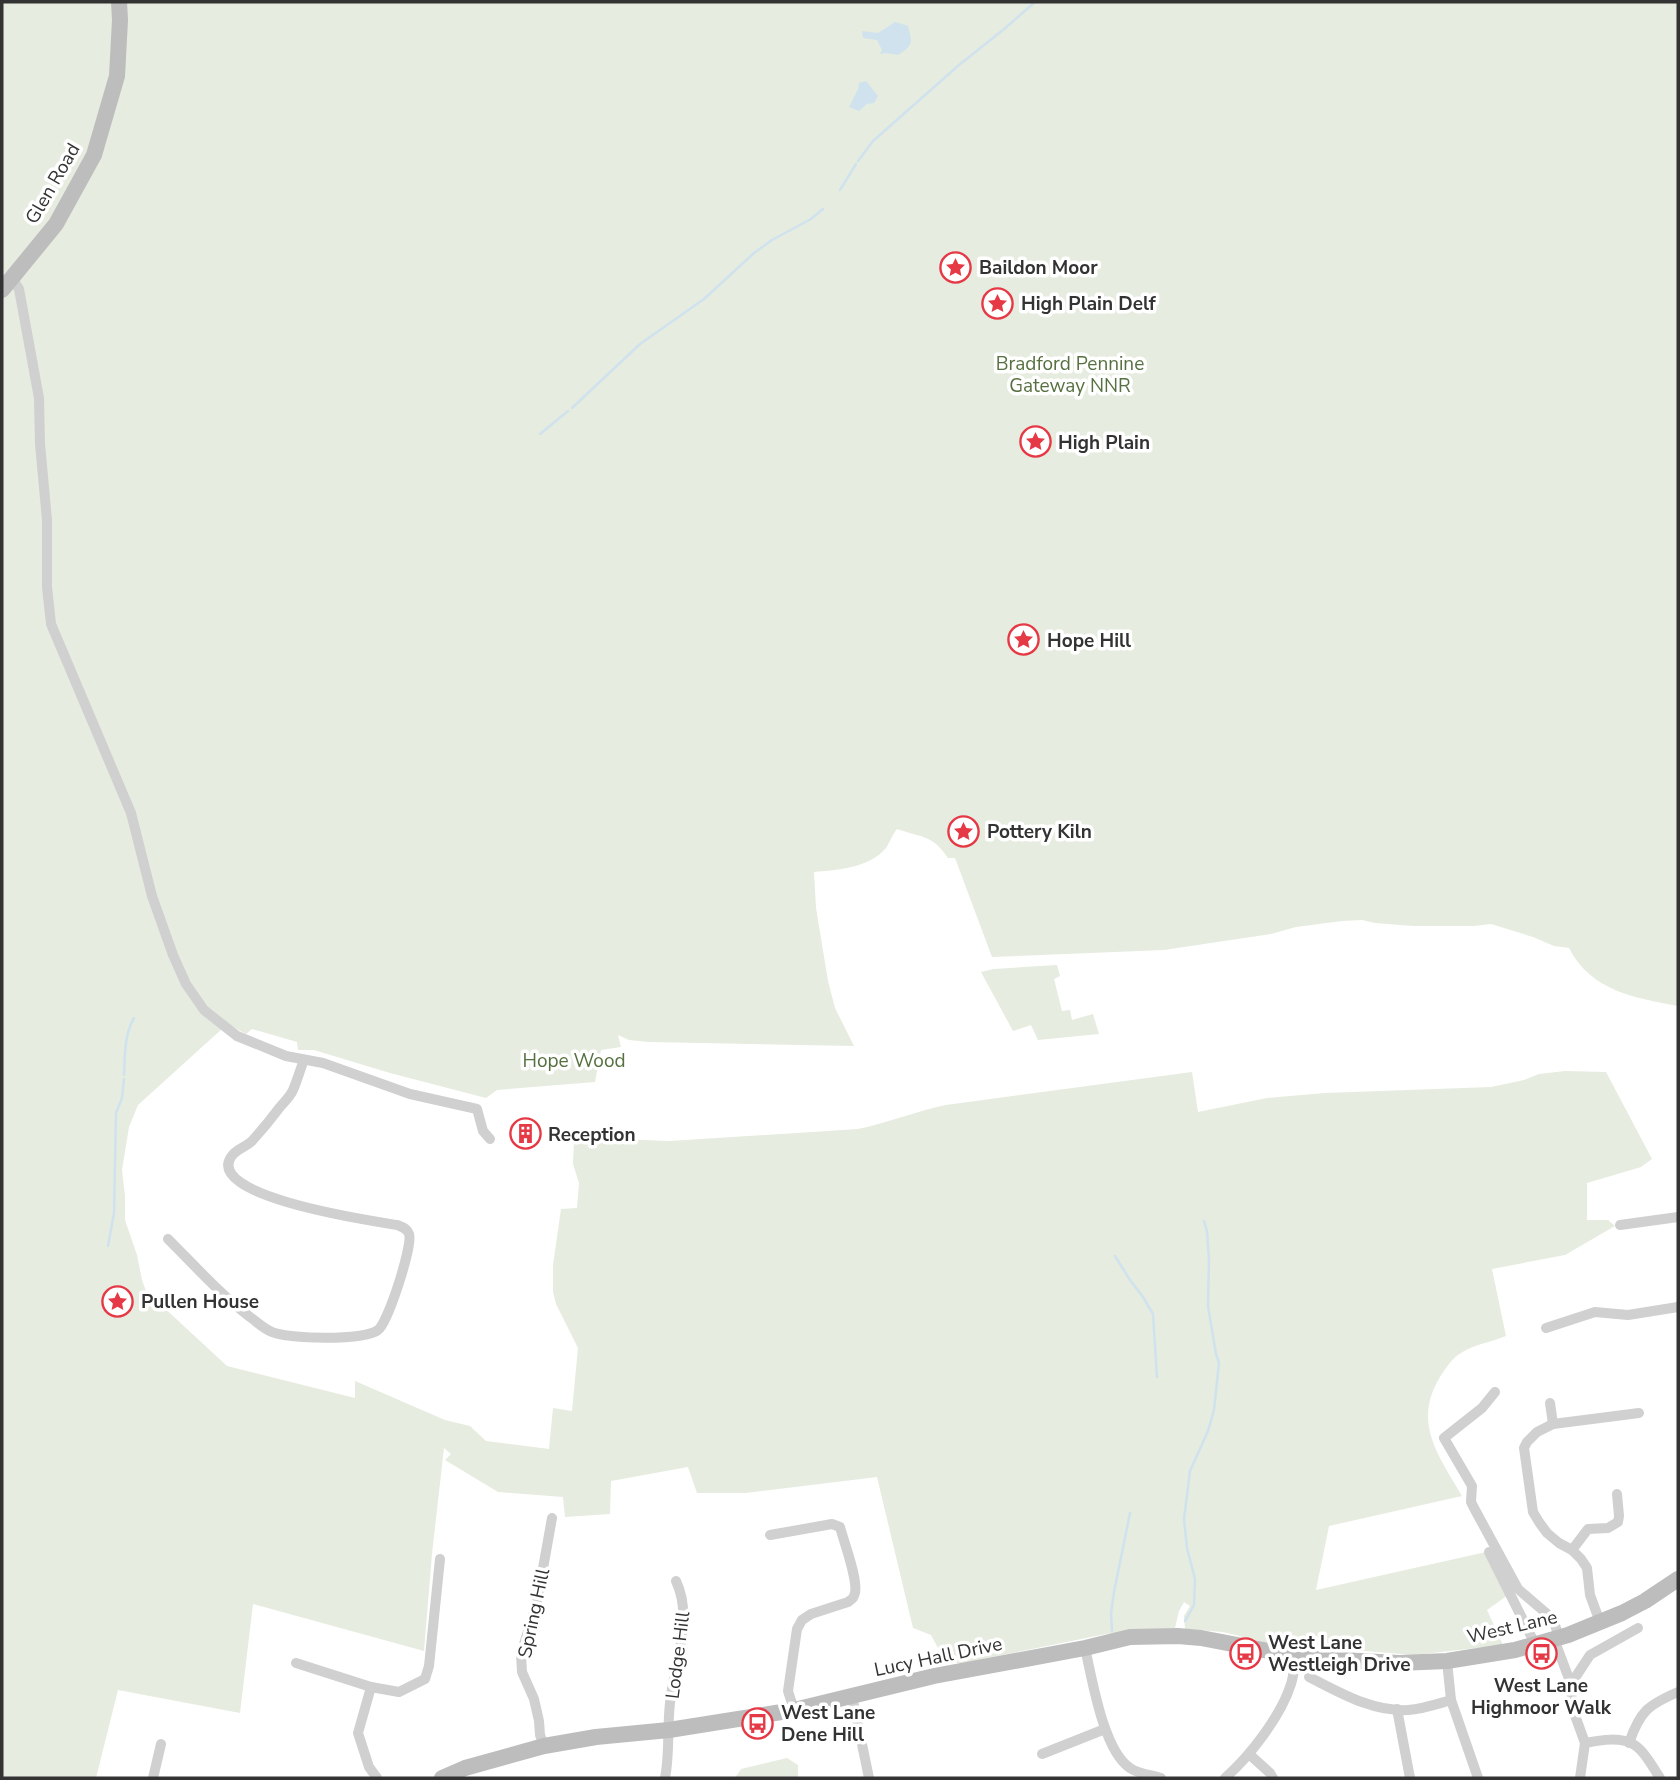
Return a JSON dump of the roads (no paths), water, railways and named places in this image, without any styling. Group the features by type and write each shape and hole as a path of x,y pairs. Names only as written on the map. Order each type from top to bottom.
{"street":[{"name":"Glen Road","path":"7,284 57,224 94,155 117,76 119,2"},
{"path":"7,284 19,289 39,398 51,624 131,813 152,896 186,984 204,1010 237,1036 286,1056 323,1063 410,1094 477,1109 483,1131 490,1139"},
{"path":"168,1239 233,1304 270,1332 301,1338 356,1336 371,1334 383,1325 410,1248 409,1233 405,1228 307,1208 260,1193 235,1179 229,1171 231,1157 248,1145 292,1093 304,1060"},
{"path":"1620,1225 1678,1217"},
{"path":"1546,1328 1595,1312 1628,1315 1678,1307"},
{"path":"1444,1438 1482,1408 1495,1392"},
{"path":"1550,1403 1559,1423"},
{"path":"1600,1622 1590,1595 1587,1568 1572,1550 1547,1533 1533,1511 1524,1448 1532,1436 1559,1423 1639,1413"},
{"path":"1440,1425 1444,1438 1472,1486 1471,1502 1518,1589 1553,1619 1556,1638 1571,1684 1572,1707 1585,1743 1580,1778"},
{"path":"1572,1550 1588,1529 1608,1528 1618,1522 1617,1494"},
{"name":"Spring Hill","path":"544,1746 534,1699 522,1672 521,1654 537,1602 552,1518"},
{"path":"770,1535 832,1524 840,1527 855,1582 853,1598 811,1614 802,1619 797,1629 788,1690 794,1710"},
{"path":"1489,1552 1535,1644"},
{"path":"296,1663 371,1687 399,1692 425,1679 429,1666 440,1559"},
{"name":"West Lane","path":"1478,1778 1451,1700 1447,1661 1515,1650 1556,1638 1600,1622 1645,1601 1678,1579"},
{"name":"Lodge Hill","path":"665,1778 670,1703 684,1608 676,1581"},
{"path":"1571,1684 1590,1656 1638,1628"},
{"name":"Lucy Hall Drive","path":"442,1778 466,1768 544,1746 794,1710 934,1676 1130,1637 1201,1638 1296,1656 1399,1663 1447,1661"},
{"path":"1085,1648 1105,1729 1116,1754 1130,1769 1161,1778"},
{"path":"1225,1778 1260,1741 1280,1707 1291,1684 1296,1656"},
{"path":"1309,1677 1355,1700 1378,1706 1405,1710 1451,1700"},
{"path":"371,1687 358,1733 369,1767 377,1778"},
{"path":"1629,1742 1646,1708 1678,1692"},
{"path":"852,1696 869,1778"},
{"path":"1397,1709 1410,1778"},
{"path":"1042,1755 1105,1729"},
{"path":"1585,1743 1600,1740 1629,1742 1645,1755 1660,1778"},
{"path":"153,1778 161,1744"},
{"path":"1249,1754 1273,1778"}],"water":[{"path":"895,22 908,26 911,40 909,46 898,55 880,54 882,50 877,40 863,38 862,31 878,33"},
{"path":"866,81 878,96 874,103 867,104 859,111 849,107 859,83"}],"waterway":[{"path":"858,161 873,141 1035,2"},
{"path":"840,190 856,164"},
{"path":"572,408 640,344 704,299 754,253 823,209"},
{"path":"540,434 568,411"},
{"path":"124,1075 127,1038 134,1018"},
{"path":"108,1246 114,1213 116,1113 122,1098 124,1079"},
{"path":"1185,1621 1194,1605 1195,1579 1187,1548 1184,1519 1190,1471 1208,1431 1214,1410 1219,1363 1208,1306 1209,1260 1204,1221"},
{"path":"1115,1256 1153,1314 1157,1377"},
{"path":"1112,1631 1114,1592 1130,1513"}],"place":[{"name":"Baildon Moor","path":"956,267"},
{"name":"High Plain Delf","path":"998,303"},
{"name":"High Plain","path":"1035,442"},
{"name":"Hope Hill","path":"1024,640"},
{"name":"Pottery Kiln","path":"964,831"},
{"name":"Reception","path":"525,1134"},
{"name":"Pullen House","path":"118,1301"},
{"name":"West Lane Westleigh Drive","path":"1245,1653"},
{"name":"West Lane Highmoor Walk","path":"1541,1654"},
{"name":"West Lane Dene Hill","path":"758,1723"}],"park label":[{"name":"Bradford Pennine Gateway NNR","path":"1070,374"},
{"name":"Hope Wood","path":"574,1060"}]}
